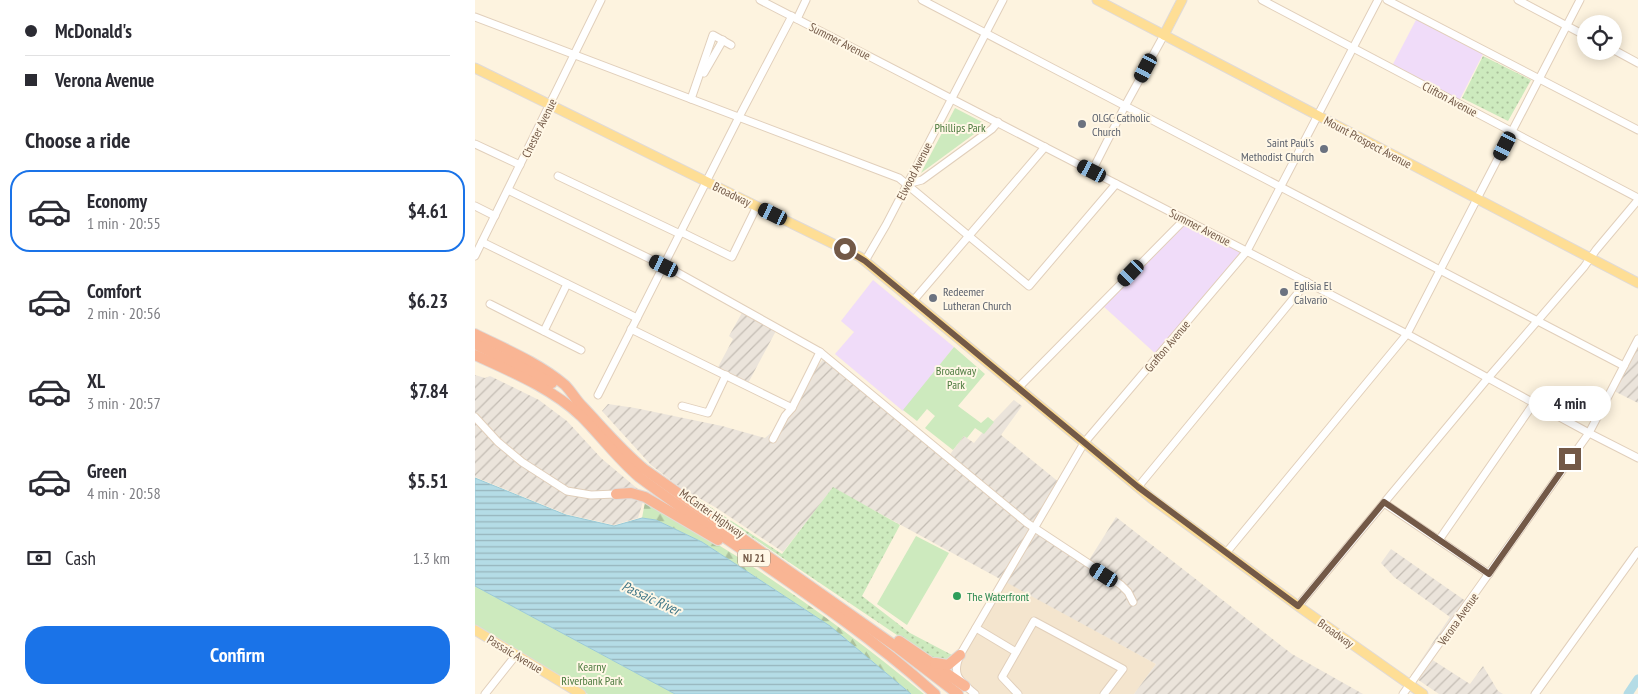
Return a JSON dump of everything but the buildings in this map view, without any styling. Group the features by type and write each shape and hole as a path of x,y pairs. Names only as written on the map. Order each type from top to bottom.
{"highway":[{"path":"475,334 536,365 565,386 581,405"},
{"name":"NJ 21","path":"475,344 551,382 581,405 597,420 624,452 644,469 905,653 958,694"},
{"name":"McCarter Highway","path":"475,355 559,398 580,416 618,458 639,477 884,651 935,694"},
{"path":"616,494 631,493 651,500 811,598"},
{"path":"824,596 886,632 965,686"},
{"path":"931,662 939,665 948,665 960,655"}],"main road":[{"name":"Mount Prospect Avenue","path":"1097,0 1638,283"},
{"path":"1164,35 1182,0"},
{"name":"Broadway","path":"475,68 855,254 1138,487 1298,606 1423,694"},
{"name":"Passaic Avenue","path":"475,630 581,694"}],"street":[{"name":"Chester Avenue","path":"475,256 601,0"},
{"name":"Summer Avenue","path":"761,0 1407,334 1638,458"},
{"path":"598,395 739,117 794,17 806,0"},
{"path":"922,0 1624,366"},
{"name":"Elwood Avenue","path":"865,261 1003,0"},
{"name":"Clifton Avenue","path":"1262,0 1638,199"},
{"name":"Grafton Avenue","path":"965,686 960,681 956,672 960,655 1085,443 1247,251 1378,0"},
{"path":"1387,0 1638,130"},
{"path":"1518,0 1577,31"},
{"path":"1226,553 1407,334 1580,0"},
{"path":"475,17 896,176 1029,286 1116,184"},
{"path":"697,86 713,35 731,45"},
{"path":"1092,171 1164,35"},
{"path":"691,99 723,40"},
{"path":"1622,54 1638,63"},
{"path":"907,184 922,180 992,129 998,122"},
{"path":"475,144 520,165"},
{"path":"913,301 1045,147"},
{"path":"559,176 732,257 757,206"},
{"path":"508,190 664,266 820,352 1034,528 1121,586 1128,592 1133,602"},
{"path":"1298,606 1487,378 1590,259 1638,199"},
{"path":"475,206 495,216"},
{"path":"1018,388 1185,219"},
{"path":"482,242 637,318"},
{"path":"1138,487 1307,282"},
{"path":"544,331 567,284"},
{"path":"490,304 581,350"},
{"path":"631,329 792,408"},
{"name":"Verona Avenue","path":"1403,694 1411,686 1589,433 1638,339"},
{"path":"773,439 785,416 792,408 820,352"},
{"path":"682,406 708,413 726,376"},
{"path":"1439,540 1534,403"},
{"path":"475,417 510,452 535,471 567,491 591,495 616,494"},
{"path":"1384,502 1489,574"},
{"path":"1535,694 1638,551"},
{"path":"1018,694 1003,677 1034,621 1123,669 1104,694"},
{"path":"975,628 1016,652"},
{"path":"485,694 516,655"},
{"path":"965,686 975,694"}],"shaded area":[{"path":"1417,18 1484,52 1459,101 1392,66"},
{"path":"1186,220 1246,251 1157,355 1102,305"},
{"path":"873,280 954,347 903,411 835,354 854,332 841,321"},
{"path":"743,311 777,329 747,385 717,369 733,339 729,336"},
{"path":"1638,339 1638,403 1612,390"},
{"path":"825,357 948,457 964,436 974,443 1014,400 1022,406 1001,435 1060,483 1033,529 1086,565 1116,517 1292,654 1363,694 1134,694 1156,664 833,488 783,552 715,507 681,488 651,465 602,411 608,404 635,408 722,426 765,438 782,423 785,406"},
{"path":"475,375 485,378 490,376 539,400 567,421 601,458 645,495 638,518 614,525 566,514 475,477"},
{"path":"1391,549 1470,604 1431,659 1470,684 1483,666 1498,691 1503,694 1439,694 1411,675 1450,617 1394,577 1381,563"},
{"path":"1004,580 1156,664 1134,694 979,694 955,668"}],"green space":[{"path":"1483,56 1531,80 1508,121 1462,98"},
{"name":"Phillips Park","path":"955,108 984,123 985,126 921,173"},
{"name":"Broadway Park","path":"954,347 985,374 958,406 981,423 988,417 994,422 984,434 975,428 967,438 964,436 953,450 925,428 935,416 927,409 917,421 903,410"},
{"path":"833,487 900,525 862,596 910,633 952,655 949,661 931,658 697,500 782,554"},
{"path":"645,502 754,567 789,591 858,641 924,694 911,694 830,626 702,542 656,520 642,518"},
{"path":"916,536 949,553 907,625 877,604"},
{"name":"Kearny Riverbank Park","path":"475,586 675,694 588,694 583,692 475,625"}],"water":[{"name":"Passaic River","path":"475,478 566,515 614,526 642,518 656,520 702,542 830,626 911,694 675,694 475,586"}],"waterway":[{"path":"1628,694 1638,679"}],"place":[{"name":"OLGC Catholic Church","path":"1082,124"},
{"name":"Saint Paul's Methodist Church","path":"1324,149"},
{"name":"Eglisia El Calvario","path":"1284,292"},
{"name":"Redeemer Lutheran Church","path":"933,298"},
{"name":"The Waterfront","path":"957,596"}],"route":[{"path":"845,249 865,261 1151,498 1298,606 1384,502 1489,574 1570,459"}]}
